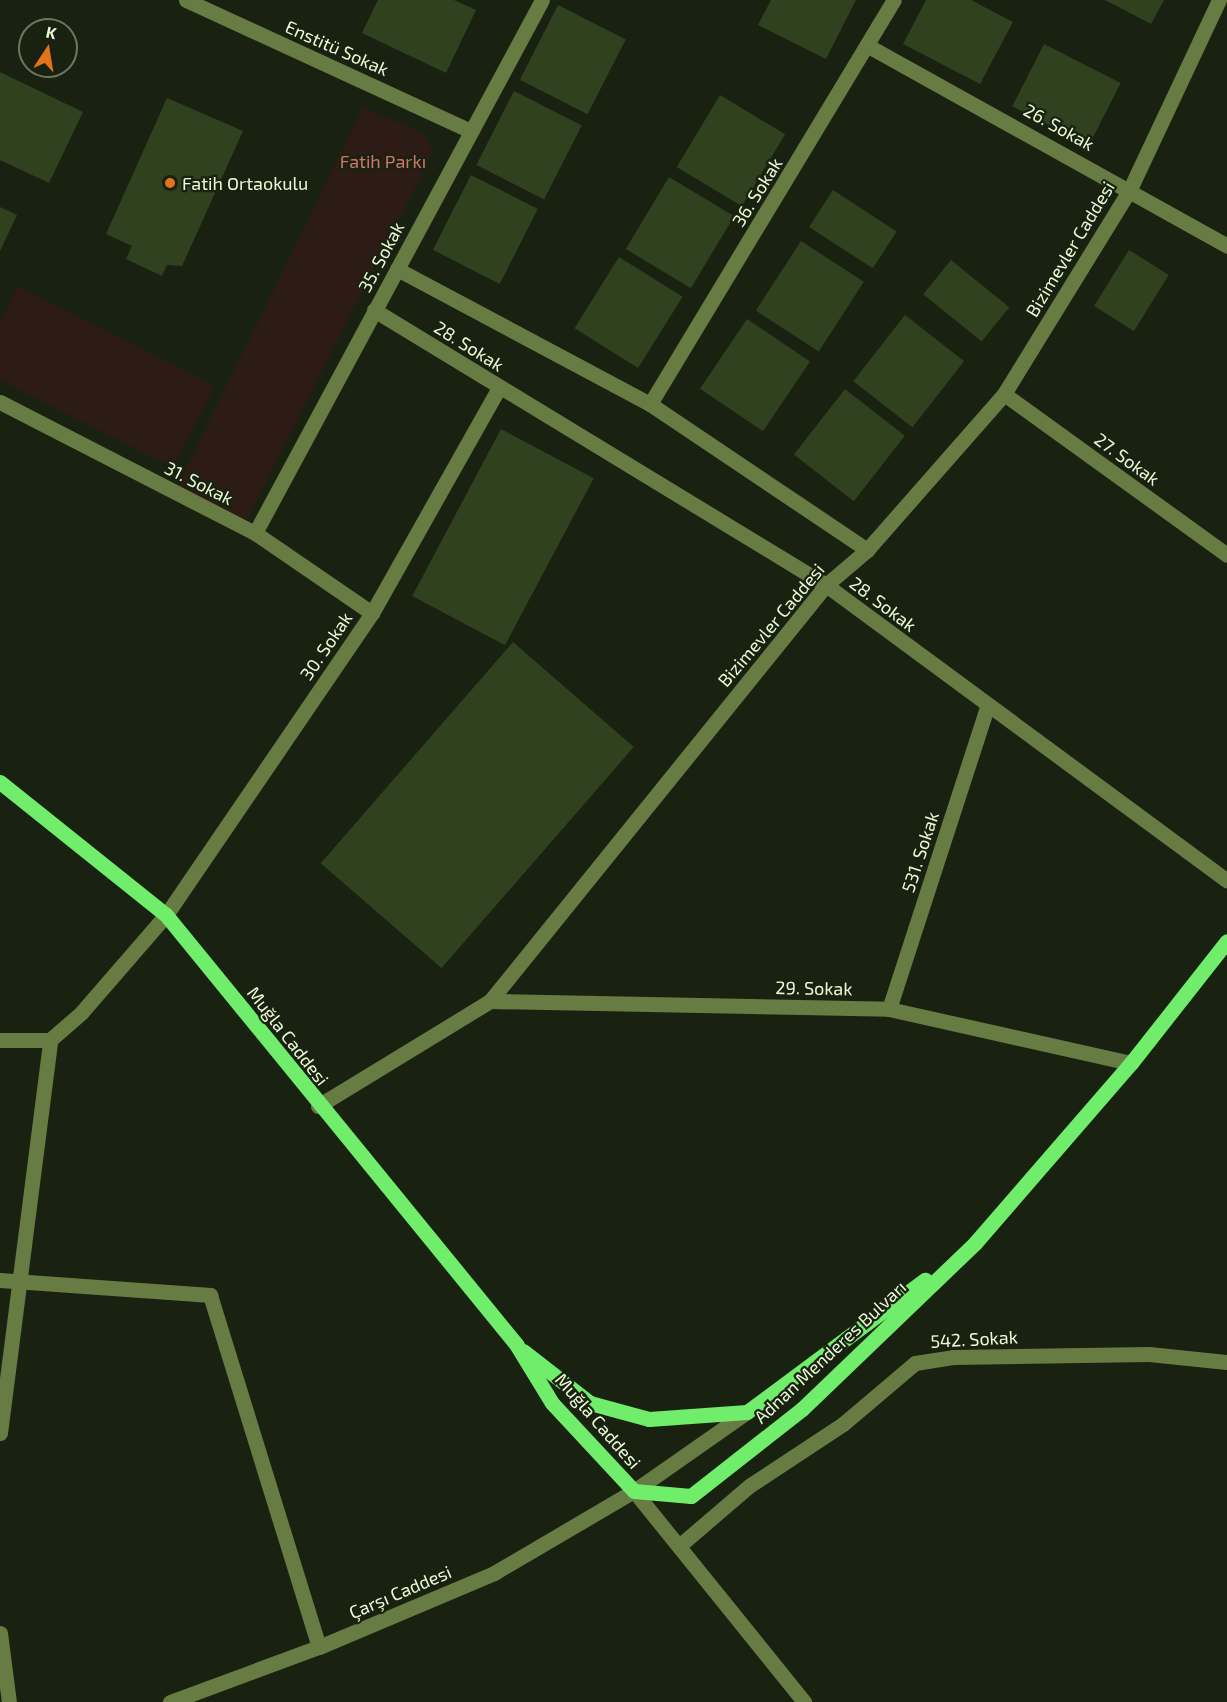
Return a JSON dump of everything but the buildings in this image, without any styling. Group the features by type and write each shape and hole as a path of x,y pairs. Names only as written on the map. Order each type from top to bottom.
{"main road":[{"name":"Muğla Caddesi","path":"0,782 166,915 318,1106 516,1344 552,1402 634,1491"},
{"name":"Adnan Menderes Bulvarı","path":"634,1491 691,1496 802,1409 975,1243 1131,1063 1227,941"},
{"name":"Adnan Menderes Bulvarı","path":"649,1419 747,1412 975,1243"},
{"name":"Muğla Caddesi","path":"516,1344 590,1403 649,1419"}],"street":[{"name":"Enstitü Sokak","path":"186,0 217,7 471,131"},
{"name":"35. Sokak","path":"255,533 542,0"},
{"name":"36. Sokak","path":"650,404 870,47 894,0"},
{"name":"Bizimevler Caddesi","path":"318,1106 490,1001 826,585 867,550 1004,394 1130,189 1219,0"},
{"name":"26. Sokak","path":"870,47 1130,189 1227,246"},
{"name":"28. Sokak","path":"397,269 650,404 867,550"},
{"name":"28. Sokak","path":"374,310 826,585 987,707 1227,881"},
{"name":"30. Sokak","path":"50,1040 81,1013 166,915 372,613 499,388"},
{"name":"27. Sokak","path":"1004,394 1227,555"},
{"name":"31. Sokak","path":"0,402 255,533 372,613"},
{"name":"531. Sokak","path":"889,1009 987,707"},
{"name":"29. Sokak","path":"490,1001 889,1009 1131,1063"},
{"path":"0,1040 50,1040 0,1433"},
{"path":"0,1280 210,1295 319,1647"},
{"name":"542. Sokak","path":"679,1546 750,1486 843,1424 915,1363 953,1357 1149,1354 1227,1362"},
{"name":"Adnan Menderes Bulvarı","path":"634,1491 747,1412"},
{"path":"634,1491 679,1546 789,1694 804,1702"},
{"name":"Çarşı Caddesi","path":"170,1702 319,1647 494,1573 634,1491"},
{"path":"0,1633 9,1702"}],"green space":[{"name":"Fatih Parkı","path":"363,107 424,134 433,152 247,520 178,485"},
{"path":"18,286 215,386 173,468 0,380 0,321"}],"place":[{"name":"Fatih Ortaokulu","path":"170,183"}]}
